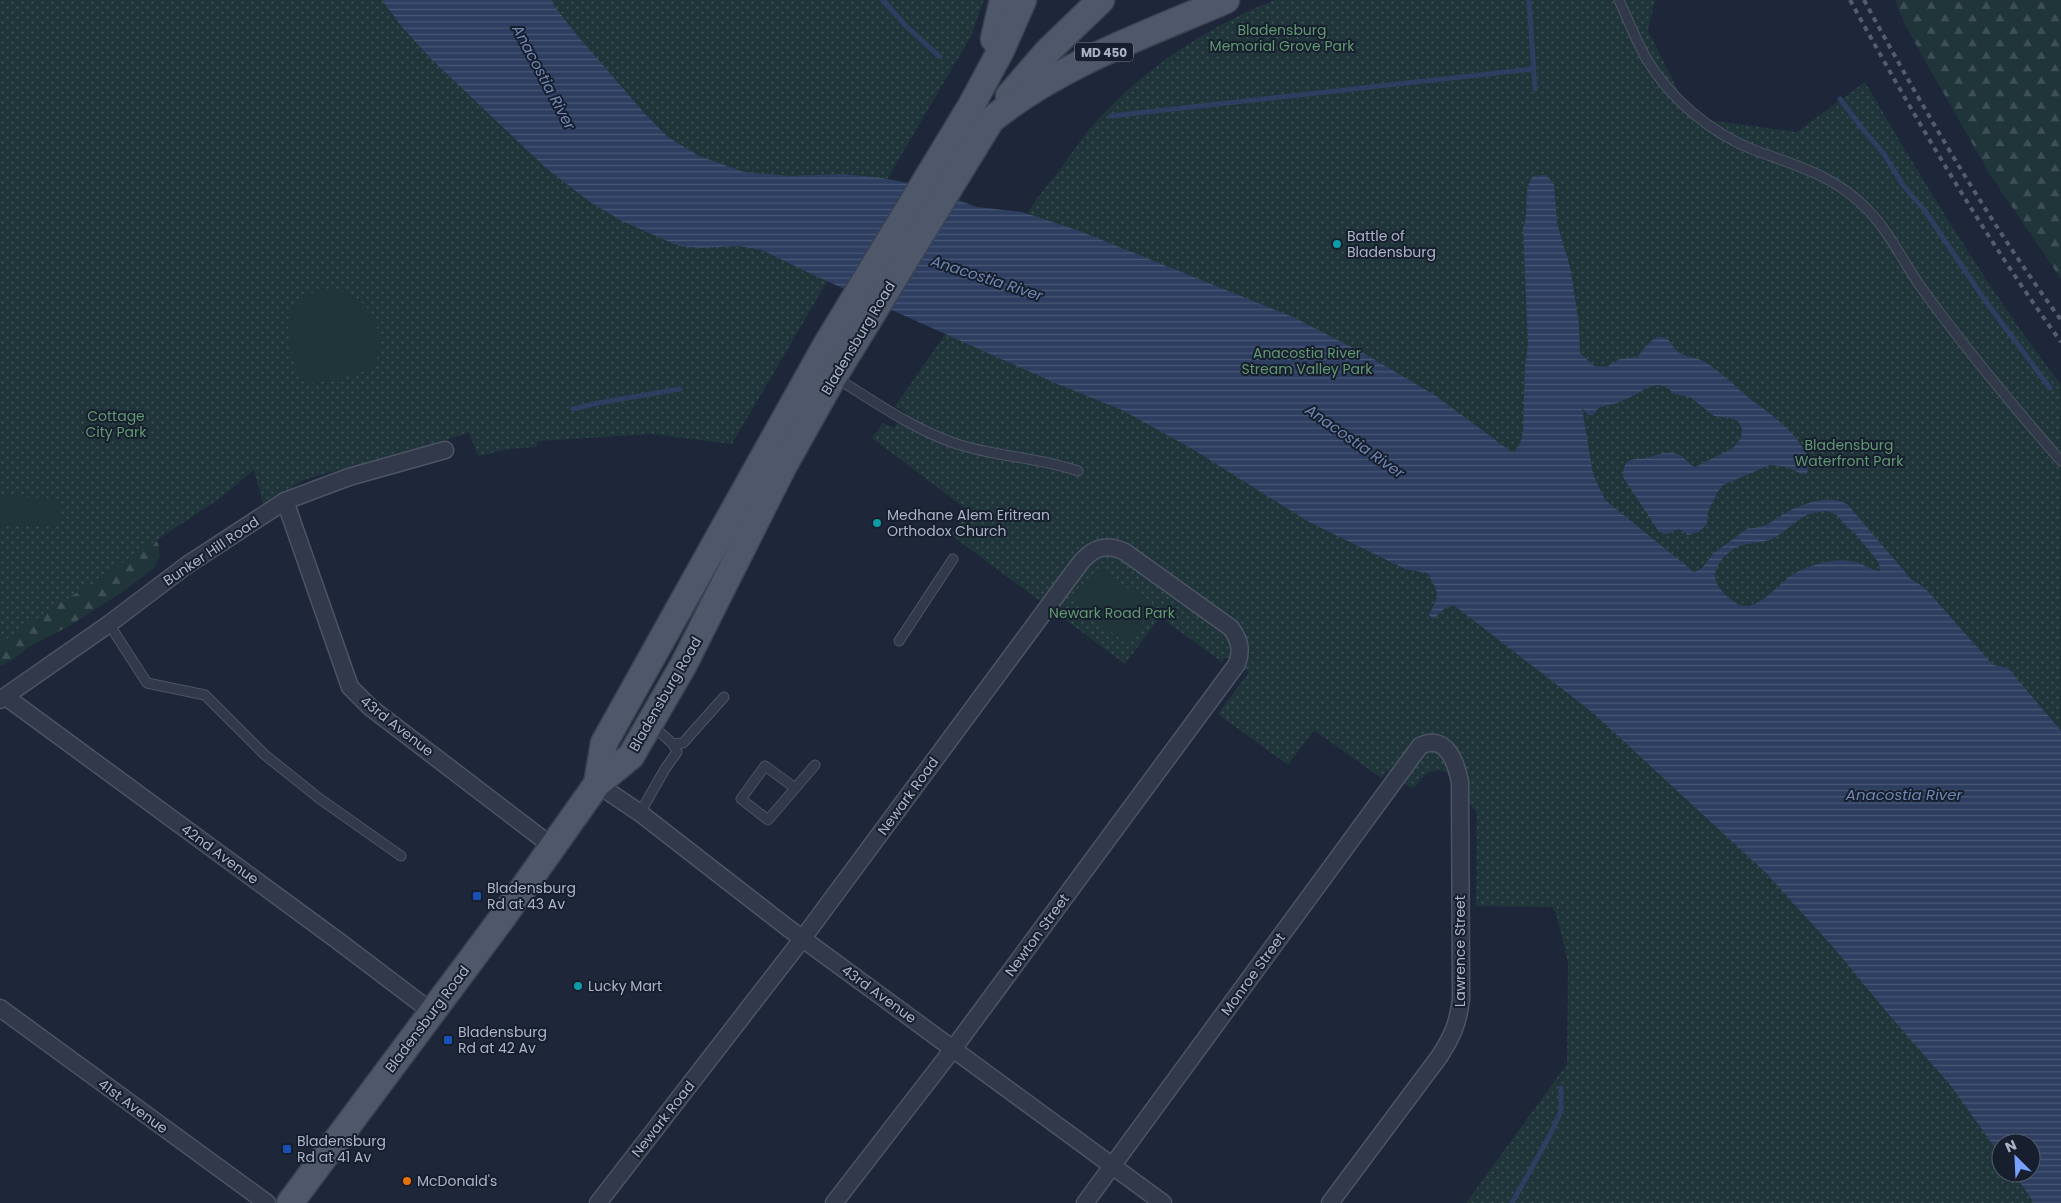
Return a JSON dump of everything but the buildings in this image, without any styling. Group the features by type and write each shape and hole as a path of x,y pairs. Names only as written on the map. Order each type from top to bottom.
{"main road":[{"path":"986,79 1003,0"},
{"name":"Bladensburg Road","path":"290,1203 553,847 596,784 631,756 699,636 783,467 834,376 854,322 962,144 986,79 1023,0"},
{"path":"991,120 1030,69 1101,0"},
{"name":"Bladensburg Road","path":"962,144 1022,96 1069,68 1226,0"},
{"name":"Bladensburg Road","path":"596,784 604,743 821,354 854,322"}],"street":[{"name":"Bunker Hill Road","path":"3,698 109,624 187,565 285,501 349,477 445,450"},
{"name":"43rd Avenue","path":"285,501 350,687 371,708 553,847"},
{"name":"Newark Road","path":"598,1203 803,938 1090,551 1102,546 1116,548 1125,552 1230,628 1240,645 1237,664"},
{"name":"Newton Street","path":"834,1203 953,1049 1237,664"},
{"name":"42nd Avenue","path":"3,698 338,940 432,1012"},
{"name":"Lawrence Street","path":"1330,1203 1439,1057 1452,1037 1458,1020 1461,999 1460,782 1452,756 1446,748 1426,742 1420,746"},
{"name":"Monroe Street","path":"1085,1203 1420,746"},
{"name":"43rd Avenue","path":"596,784 640,814 803,938 1163,1203"},
{"name":"41st Avenue","path":"0,1008 267,1203"}],"lane":[{"path":"1619,0 1647,60 1675,96 1693,112 1714,129 1734,140 1826,177 1856,198 1869,211 1922,289 1953,330 2061,460"},
{"path":"834,376 898,417 954,443 980,450 1056,464 1078,471"},
{"path":"899,641 953,559"},
{"path":"109,624 147,684 205,695 266,755 320,799 400,856"},
{"path":"673,744 683,743 724,698"},
{"path":"640,814 665,769 677,752 673,744 650,723"},
{"path":"796,788 765,766 742,799 768,820 796,788 815,765"}],"green space":[{"name":"Cottage City Park","path":"0,0 984,0 971,36 732,444 652,434 538,441 536,447 510,449 478,456 469,433 303,480 264,506 254,470 216,501 0,643"},
{"name":"Anacostia River Stream Valley Park","path":"1275,0 1655,0 1648,31 1692,118 1797,132 1865,82 1983,274 2061,385 2061,1203 1466,1203 1567,1064 1568,962 1556,913 1552,907 1476,906 1477,813 1446,772 1437,770 1429,772 1413,789 1387,771 1381,778 1314,730 1288,765 1218,714 1249,672 1226,657 1222,662 1160,617 1125,664 951,535 969,511 872,438 883,423 894,428 905,412 895,406 1028,216 1035,201 1094,124 1133,85 1155,68 1177,52 1225,23"},
{"path":"1895,0 2061,0 2061,279 1989,173 1906,27"},
{"path":"322,289 344,292 353,296 368,309 377,327 379,350 378,357 366,370 309,384 298,377 291,349 289,324 291,314 297,304 307,296"},
{"path":"1,496 60,499 58,527 0,524"},
{"path":"153,538 158,543 160,556 154,568 121,593 0,666 0,565"},
{"name":"Newark Road Park","path":"1100,567 1154,608 1127,644 1073,603"}],"water":[{"name":"Anacostia River","path":"382,0 552,0 555,7 576,34 647,116 668,137 699,156 744,172 790,176 843,174 914,184 977,207 1022,212 1077,230 1293,317 1365,354 1436,396 1513,453 1519,446 1523,433 1525,365 1528,345 1523,228 1527,194 1533,176 1547,175 1554,185 1557,223 1570,267 1579,324 1580,353 1594,366 1606,367 1620,359 1637,357 1650,342 1656,338 1664,337 1680,353 1702,360 1712,366 1781,423 1799,442 1808,463 1807,473 1801,474 1788,467 1770,465 1723,485 1708,512 1707,524 1699,532 1688,535 1679,529 1667,534 1659,532 1623,477 1628,461 1673,453 1680,455 1695,467 1733,448 1741,438 1742,429 1738,421 1731,418 1714,416 1690,397 1674,394 1667,387 1658,385 1648,387 1615,404 1599,407 1593,415 1588,415 1582,408 1593,474 1605,500 1694,572 1702,568 1714,553 1748,528 1766,525 1793,509 1821,500 1835,500 1848,505 1911,579 1925,588 1993,665 2008,668 2061,731 2061,1203 2034,1203 2021,1183 2041,1183 2041,1133 1991,1133 1991,1142 1951,1086 1833,947 1766,873 1592,712 1455,606 1446,608 1434,619 1429,615 1437,593 1427,573 1405,569 1309,522 1189,447 1122,410 1055,383 820,278 762,250 739,246 699,248 679,246 622,221 590,202 546,168 431,59 402,27","holes":["1826,511 1837,515 1854,532 1879,563 1880,571 1851,561 1835,560 1819,563 1797,572 1760,601 1744,606 1733,601 1719,588 1715,576 1716,570 1721,560 1734,548 1774,538 1802,518 1814,513"]}],"waterway":[{"path":"883,0 906,26 940,57"},
{"path":"1529,0 1535,89"},
{"path":"1111,116 1533,69"},
{"path":"1840,99 1884,154 1903,185 1925,211 1984,299 2050,388"},
{"path":"573,409 680,389"},
{"path":"1512,1203 1549,1137 1561,1111 1561,1088"}],"railway":[{"path":"1850,0 1950,174 2004,259 2061,342"},
{"path":"1864,0 1957,163 2007,243 2061,320"}],"place":[{"name":"Battle of Bladensburg","path":"1337,244"},
{"name":"Medhane Alem Eritrean Orthodox Church","path":"877,523"},
{"name":"Bladensburg Rd at 43 Av","path":"477,896"},
{"name":"Lucky Mart","path":"578,986"},
{"name":"Bladensburg Rd at 42 Av","path":"448,1040"},
{"name":"Bladensburg Rd at 41 Av","path":"287,1149"},
{"name":"McDonald's","path":"407,1181"}],"park label":[{"name":"Bladensburg Memorial Grove Park","path":"1282,38"},
{"name":"Bladensburg Waterfront Park","path":"1849,454"}]}
